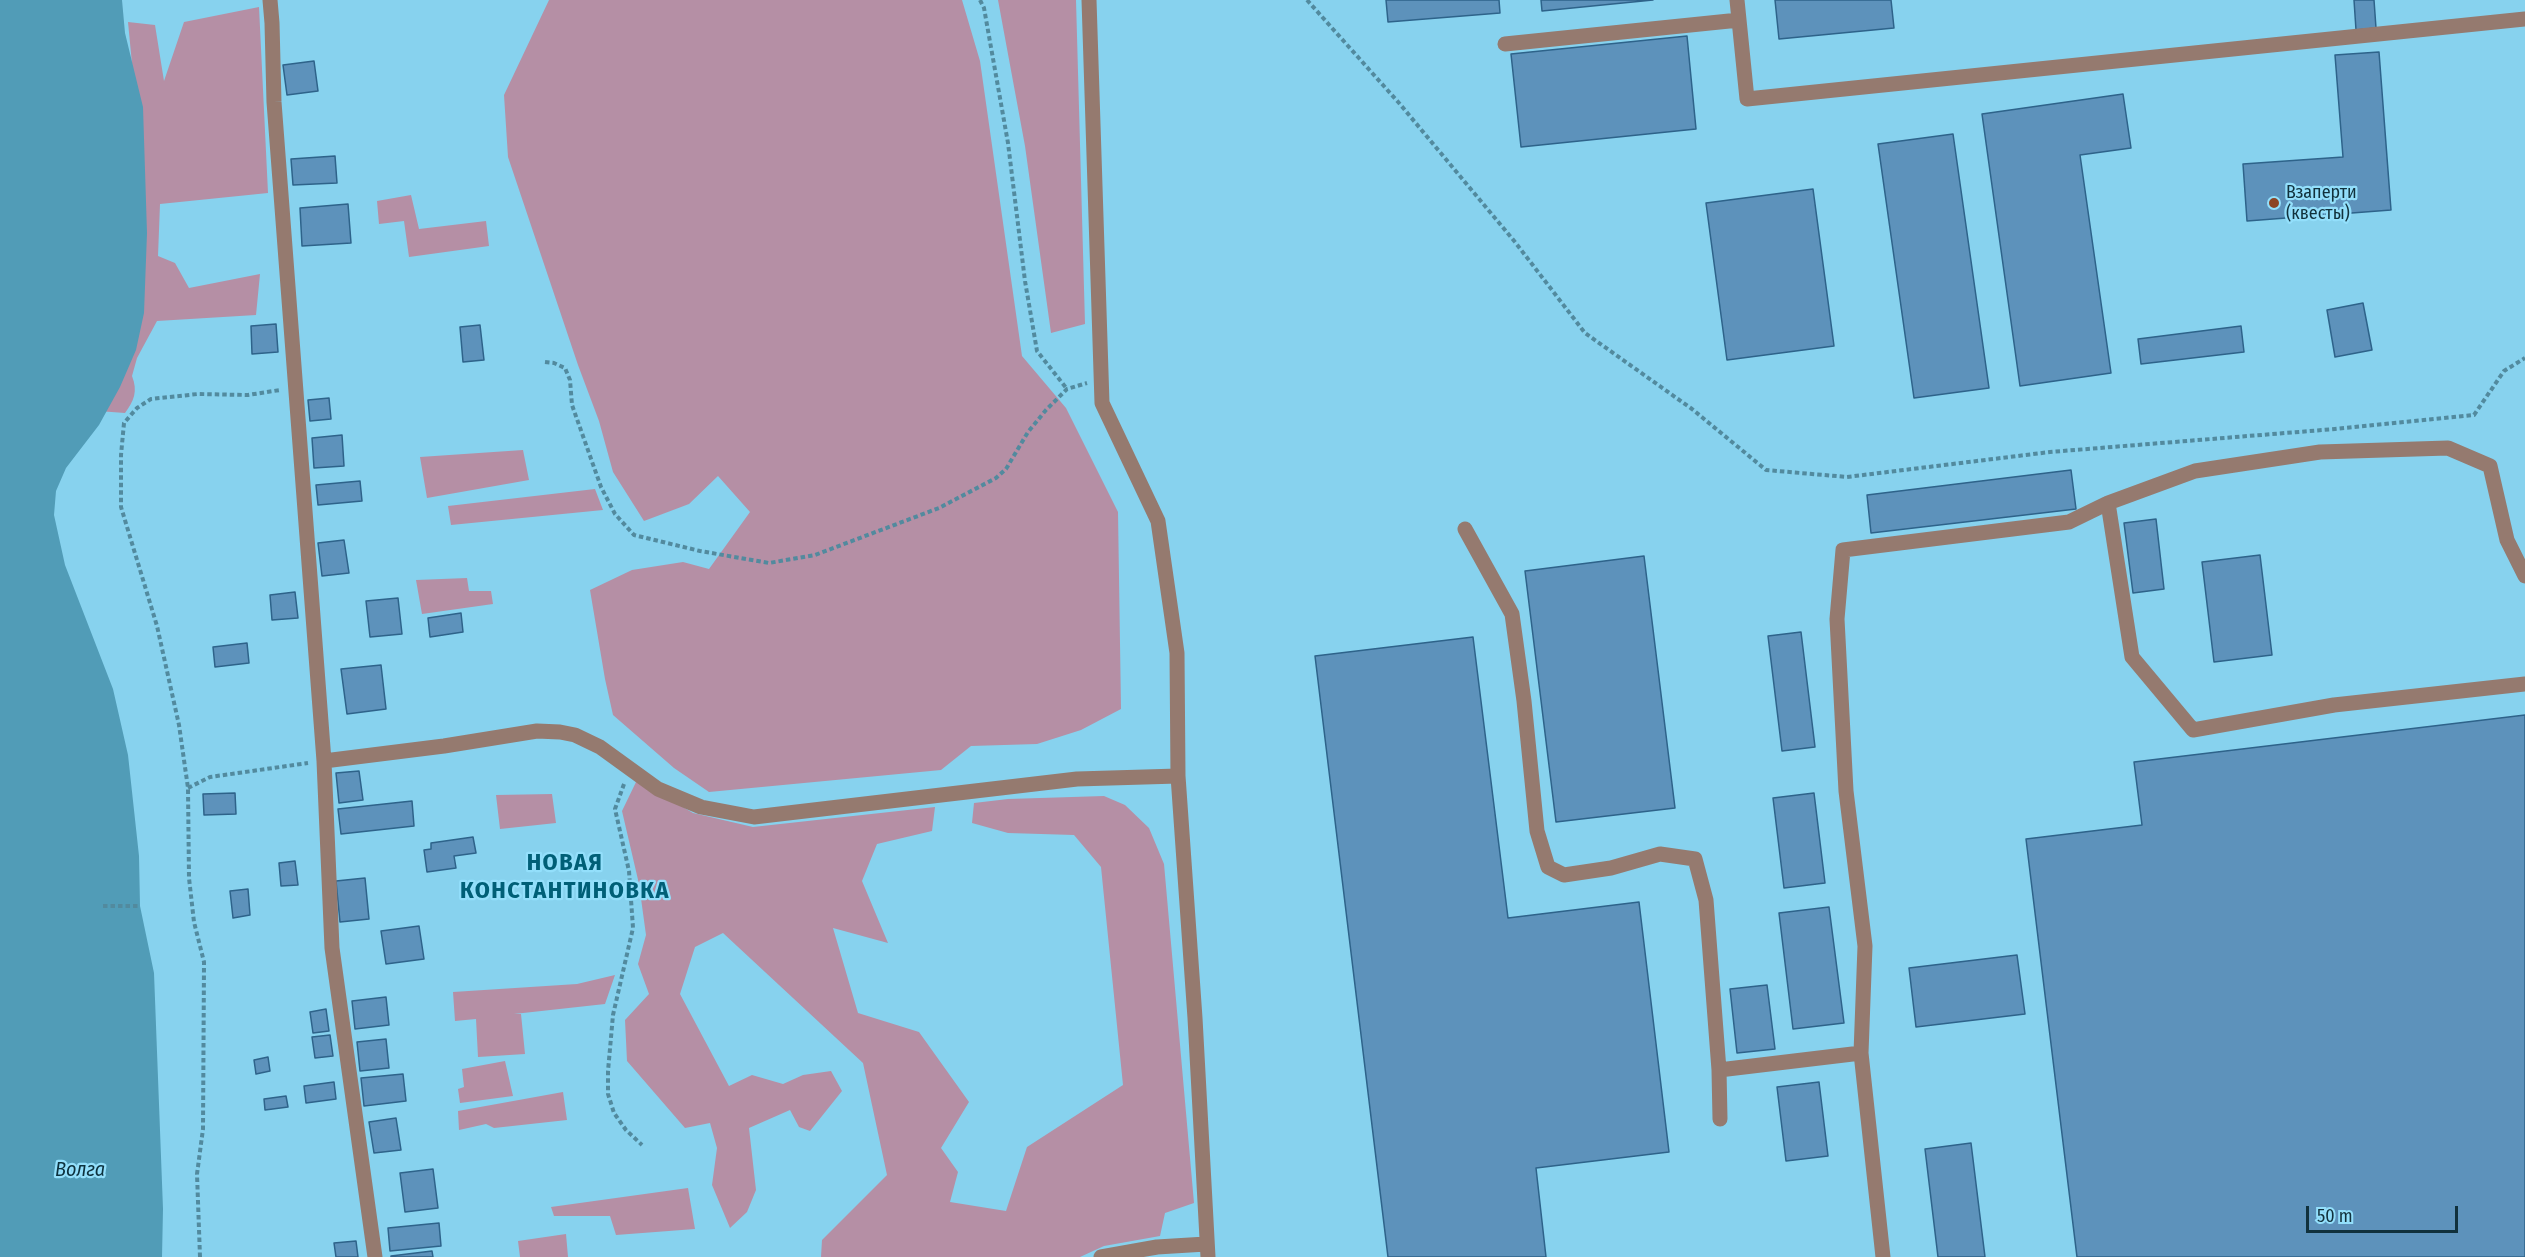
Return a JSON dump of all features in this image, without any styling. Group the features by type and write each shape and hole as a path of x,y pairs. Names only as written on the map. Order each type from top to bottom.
{"street":[{"path":"270,0 274,102 324,760 332,948 375,1257"},
{"path":"1089,0 1102,403 1158,521 1177,653 1178,776 1195,1018 1207,1250 1157,1246 1101,1257"},
{"path":"1737,0 1747,99 2525,19"},
{"path":"1505,44 1739,20"},
{"path":"1883,1257 1862,1053 1865,946 1846,791 1837,619 1844,550 2069,522 2108,503 2195,471 2320,452 2448,448 2490,466 2507,540 2525,576"},
{"path":"2108,503 2132,657 2193,730 2334,705 2525,684"},
{"path":"1466,529 1512,614 1524,701 1537,831 1548,867 1564,874 1611,868 1660,854 1695,859 1706,900 1719,1070 1720,1119"},
{"path":"324,760 444,746 537,731 575,735 600,747 658,789 701,807 754,817 1077,779 1178,776"},
{"path":"1719,1070 1862,1053"}],"path":[{"path":"980,0 984,8 1008,143 1037,351 1067,389"},
{"path":"1307,0 1399,103 1515,242 1585,333 1692,409 1766,470 1847,477 2050,452 2335,429 2474,415 2504,371 2525,358"},
{"path":"545,362 565,368 570,380 572,405 601,487 615,514 634,535 700,551 769,563 815,555 939,508 996,478 1006,470 1028,432 1067,389 1102,378"},
{"path":"200,1257 197,1174 203,1129 204,962 194,922 189,878 188,788 179,725 157,626 121,507 121,455 124,423 137,408 151,399 198,394 248,395 296,387"},
{"path":"188,788 210,777 324,760"},
{"path":"630,769 615,809 629,871 633,928 613,1015 608,1094 614,1113 626,1131 642,1145"},
{"path":"104,906 141,906"}],"shaded area":[{"path":"549,0 962,0 980,61 1022,356 1066,408 1118,512 1121,709 1081,730 1037,744 971,746 941,770 709,792 674,768 613,715 590,590 632,570 683,562 709,569 750,512 718,476 689,504 644,521 613,472 599,421 508,157 504,95"},
{"path":"998,0 1076,0 1085,324 1051,333 1025,146"},
{"path":"259,7 268,193 160,204 158,256 175,263 189,288 260,274 256,315 157,321 137,358 132,376 135,386 134,396 128,409 125,413 98,411 137,116 128,22 155,25 164,81 184,22"},
{"path":"411,195 419,229 486,221 489,246 409,257 404,221 379,224 377,201"},
{"path":"523,450 529,480 427,498 420,457"},
{"path":"595,489 603,510 451,525 448,506"},
{"path":"467,578 469,591 491,591 493,604 422,614 416,580"},
{"path":"637,780 693,813 753,827 935,807 932,831 877,844 862,881 888,943 833,928 858,1013 919,1032 969,1102 941,1148 958,1172 950,1202 1006,1211 1027,1147 1123,1085 1101,867 1074,835 1008,833 972,823 974,803 1008,799 1104,796 1125,805 1149,828 1164,864 1194,1203 1165,1213 1160,1236 1104,1246 1080,1257 821,1257 822,1240 887,1175 863,1063 723,933 695,947 680,994 729,1086 752,1075 783,1084 803,1075 831,1071 842,1091 810,1131 799,1127 790,1110 749,1128 756,1190 747,1212 730,1228 712,1185 717,1148 710,1123 685,1128 627,1061 625,1020 649,994 638,964 646,935 639,884 622,811"},
{"path":"552,794 556,823 500,829 496,795"},
{"path":"615,975 605,1004 514,1014 521,1014 525,1054 478,1057 476,1019 455,1021 453,992 577,984"},
{"path":"505,1061 513,1096 460,1103 458,1089 464,1087 462,1069"},
{"path":"563,1092 567,1120 494,1128 486,1124 459,1130 458,1111"},
{"path":"688,1188 695,1229 616,1235 610,1216 554,1216 551,1207"},
{"path":"566,1234 568,1257 520,1257 518,1241"}],"water":[{"name":"Волга","path":"0,0 122,0 125,33 143,107 147,233 144,313 136,350 120,387 99,425 66,468 56,491 54,515 65,565 113,689 128,755 139,856 140,906 154,973 163,1209 162,1257 0,1257"}],"building":[{"path":"1386,0 1499,0 1500,13 1388,22"},
{"path":"1541,0 1653,0 1542,11"},
{"path":"1775,0 1891,0 1894,28 1779,39"},
{"path":"2354,0 2374,0 2376,28 2356,30"},
{"path":"1687,36 1696,129 1521,147 1511,54"},
{"path":"2379,52 2391,210 2247,221 2243,164 2343,157 2335,55"},
{"path":"314,61 318,91 287,95 283,65"},
{"path":"2123,94 2131,148 2080,155 2111,373 2020,386 1982,114"},
{"path":"1953,134 1989,388 1914,398 1878,144"},
{"path":"335,156 337,183 293,185 291,159"},
{"path":"1813,189 1834,346 1727,360 1706,203"},
{"path":"348,204 351,243 302,246 300,208"},
{"path":"2363,303 2372,350 2335,357 2327,310"},
{"path":"276,324 278,352 252,354 251,326"},
{"path":"480,325 484,360 463,362 460,327"},
{"path":"2241,326 2244,352 2141,364 2138,339"},
{"path":"329,398 331,419 310,421 308,400"},
{"path":"342,435 344,466 314,468 312,438"},
{"path":"2071,470 2076,509 1871,533 1867,495"},
{"path":"360,481 362,501 318,505 316,485"},
{"path":"2156,519 2164,589 2133,593 2124,523"},
{"path":"344,540 349,573 322,576 318,543"},
{"path":"2260,555 2272,655 2214,662 2202,562"},
{"path":"1644,556 1675,808 1556,822 1525,571"},
{"path":"295,592 298,618 272,620 270,595"},
{"path":"398,598 402,634 370,637 366,601"},
{"path":"461,613 463,632 430,637 428,618"},
{"path":"1801,632 1815,747 1782,751 1768,636"},
{"path":"1473,637 1508,918 1639,902 1669,1152 1536,1168 1546,1257 1388,1257 1315,656"},
{"path":"247,643 249,663 215,667 213,647"},
{"path":"381,665 386,709 347,714 341,669"},
{"path":"2525,715 2525,1257 2077,1257 2026,839 2142,825 2134,762"},
{"path":"359,771 363,800 339,803 336,773"},
{"path":"235,793 236,814 204,815 203,794"},
{"path":"1814,793 1825,883 1784,888 1773,798"},
{"path":"412,801 414,826 341,834 338,809"},
{"path":"473,837 476,853 454,856 456,868 427,872 424,850 431,849 431,843"},
{"path":"295,861 298,885 281,886 279,863"},
{"path":"365,878 369,919 340,922 336,881"},
{"path":"248,889 250,915 233,918 230,891"},
{"path":"1829,907 1844,1023 1793,1029 1779,913"},
{"path":"419,926 424,959 386,964 381,931"},
{"path":"2017,955 2025,1014 1916,1027 1909,968"},
{"path":"1767,985 1775,1049 1737,1053 1730,989"},
{"path":"386,997 389,1025 355,1029 352,1001"},
{"path":"326,1009 329,1031 313,1033 310,1012"},
{"path":"330,1035 333,1056 315,1058 312,1037"},
{"path":"386,1039 389,1068 360,1071 357,1042"},
{"path":"268,1057 270,1071 256,1074 254,1060"},
{"path":"403,1074 406,1101 364,1106 361,1078"},
{"path":"334,1082 336,1099 306,1103 304,1086"},
{"path":"1819,1082 1828,1156 1786,1161 1777,1087"},
{"path":"286,1096 288,1107 265,1110 264,1099"},
{"path":"396,1118 401,1150 374,1153 369,1122"},
{"path":"1971,1143 1985,1257 1938,1257 1925,1149"},
{"path":"433,1169 438,1208 405,1212 400,1173"},
{"path":"439,1223 441,1246 390,1251 388,1228"},
{"path":"356,1241 358,1257 336,1257 334,1243"},
{"path":"432,1251 433,1257 391,1257 391,1256"}],"place":[{"name":"Взаперти (квесты)","path":"2274,203"}],"district":[{"name":"НОВАЯ КОНСТАНТИНОВКА","path":"565,877"}]}
